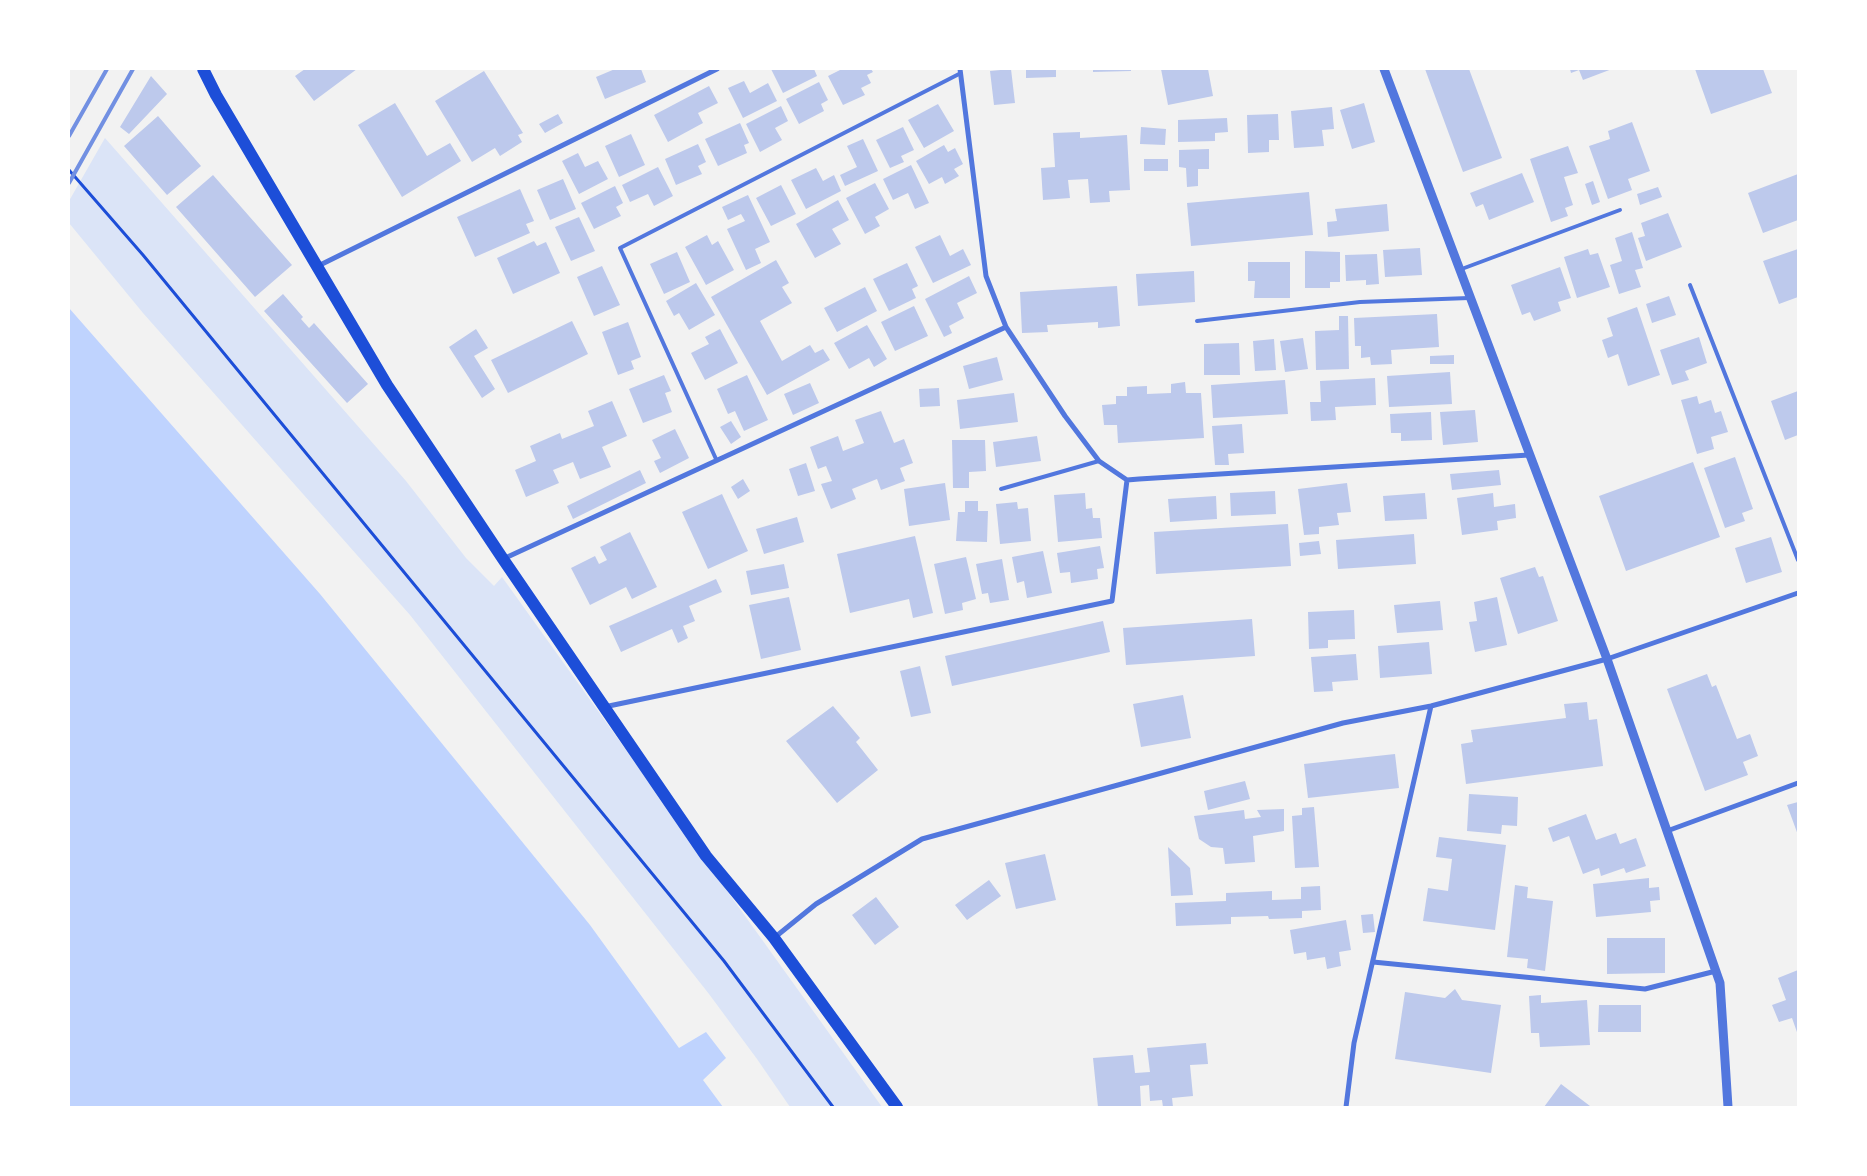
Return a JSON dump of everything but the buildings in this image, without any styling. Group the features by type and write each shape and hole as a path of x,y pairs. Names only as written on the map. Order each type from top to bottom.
{"main road":[{"path":"204,69 216,95 387,385 503,559 706,856 774,938 897,1107"}],"street":[{"path":"318,267 710,70 717,69"},
{"path":"1384,69 1607,660 1720,983 1728,1107"},
{"path":"959,72 986,276 1006,327 1099,461 1127,480 1529,455"},
{"path":"503,559 716,459 1006,327"},
{"path":"604,707 1112,600 1127,480"},
{"path":"774,938 816,904 922,839 1343,723 1431,706 1607,660 1798,593"},
{"path":"1346,1107 1354,1044 1431,706"},
{"path":"1667,831 1798,783"},
{"path":"1372,962 1645,989 1716,971"}],"lane":[{"path":"716,459 620,248 959,72"},
{"path":"1459,270 1620,210"},
{"path":"1690,286 1798,560"},
{"path":"1197,321 1360,302 1470,298"},
{"path":"1001,489 1099,461"}],"path":[{"path":"69,170 150,263 724,961 833,1107"}],"shaded area":[{"path":"105,138 406,481 466,558 494,586 502,577 882,1107 790,1107 709,994 410,615 143,313 69,223 69,201"}],"water":[{"path":"69,308 320,594 590,925 679,1048 706,1032 726,1058 703,1080 723,1107 69,1107"}],"railway":[{"path":"69,136 107,69"},
{"path":"69,183 133,69"}]}
